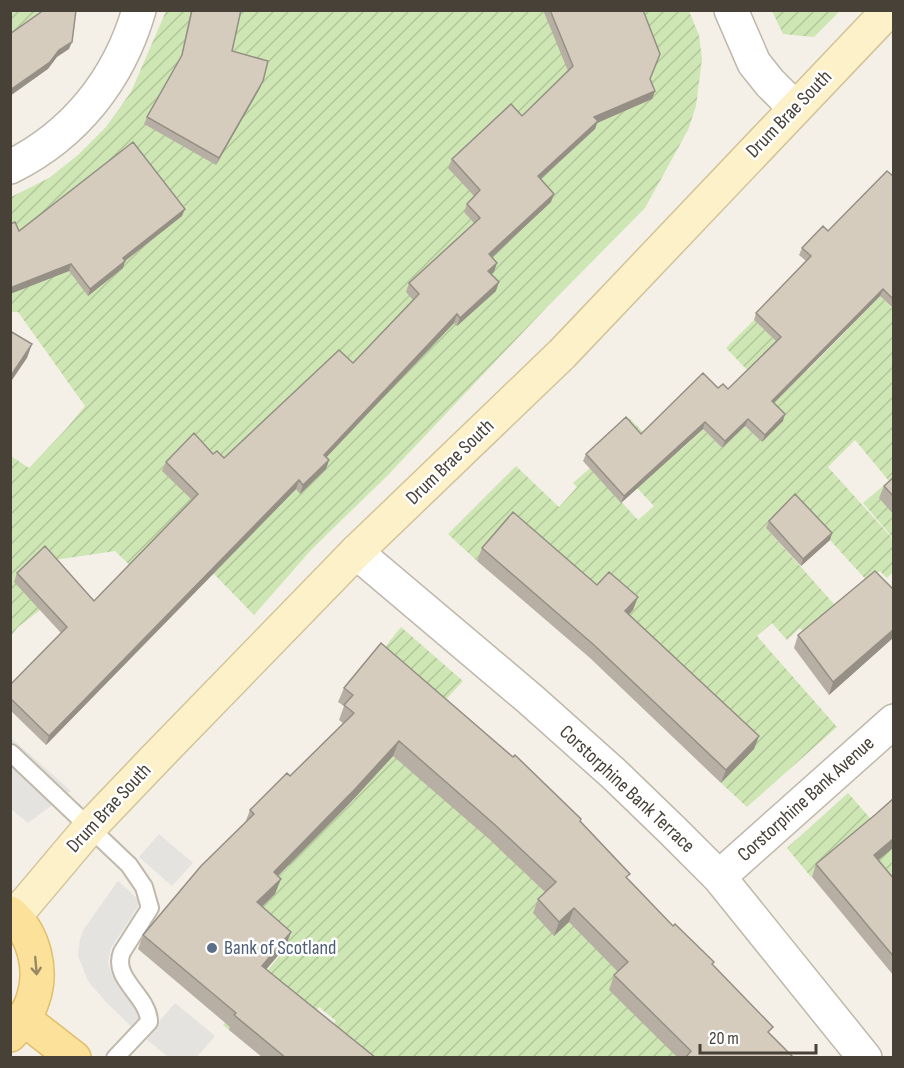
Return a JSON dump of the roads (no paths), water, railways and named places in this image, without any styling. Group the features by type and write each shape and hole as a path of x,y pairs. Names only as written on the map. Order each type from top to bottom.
{"main road":[{"name":"Drum Brae South","path":"13,914 90,827 356,552 562,354 889,10"},
{"path":"13,914 28,934 35,955 38,977 33,999 17,1027 74,1058"}],"street":[{"path":"10,167 61,134 96,97 122,56 139,10"},
{"path":"731,10 754,63 795,108"},
{"name":"Corstorphine Bank Terrace","path":"356,552 530,699 614,774 719,878 865,1058"},
{"name":"Corstorphine Bank Avenue","path":"719,878 894,721"}],"lane":[{"path":"10,753 135,871 144,887 150,908 119,960 122,974 147,1008 149,1022 115,1058"}],"place":[{"name":"Bank of Scotland","path":"212,948"}]}
